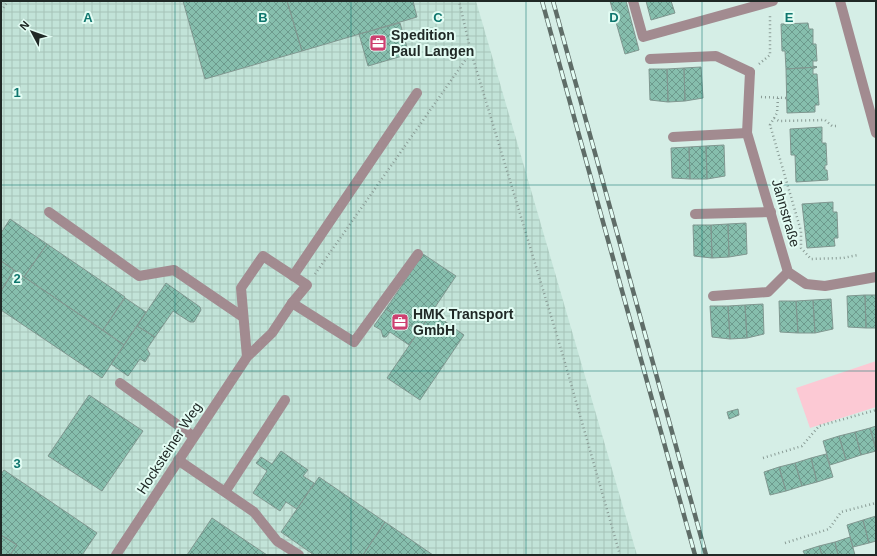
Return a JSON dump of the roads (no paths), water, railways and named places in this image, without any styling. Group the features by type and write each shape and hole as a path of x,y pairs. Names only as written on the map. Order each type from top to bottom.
{"street":[{"path":"633,1 643,37 771,2"},
{"path":"840,1 876,133"},
{"name":"Jahnstraße","path":"650,59 716,56 750,72 747,133 788,272"},
{"path":"247,357 241,288 264,256 293,276 418,93"},
{"path":"673,137 747,133"},
{"path":"49,212 139,276 174,270 243,318"},
{"path":"695,214 771,212"},
{"path":"292,303 354,342 418,254"},
{"path":"713,296 768,292 788,272 806,284 825,286 876,277"},
{"name":"Hocksteiner Weg","path":"116,555 247,357 272,332 292,303 307,285 293,276"},
{"path":"120,383 194,436"},
{"path":"225,492 285,400"},
{"path":"178,460 254,512 277,540 299,555"}],"railway":[{"path":"542,1 695,555"},
{"path":"553,1 706,555"}],"place":[{"name":"Spedition Paul Langen","path":"378,43"},
{"name":"HMK Transport GmbH","path":"400,322"}]}
